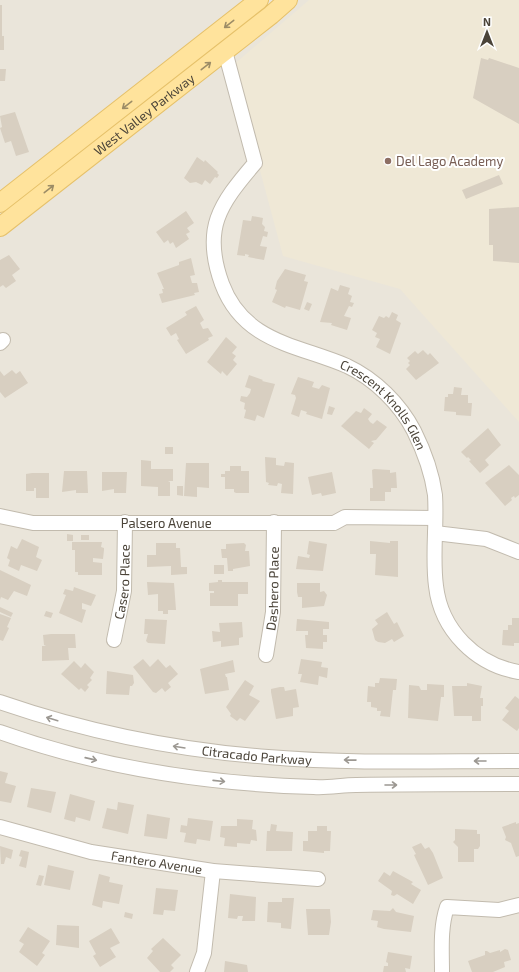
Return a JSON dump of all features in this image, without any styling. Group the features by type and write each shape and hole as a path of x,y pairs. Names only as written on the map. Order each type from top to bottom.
{"main road":[{"name":"West Valley Parkway","path":"2,196 259,0"},
{"name":"West Valley Parkway","path":"0,227 288,0"}],"street":[{"name":"Crescent Knolls Glen","path":"225,51 255,164 222,205 215,222 214,255 223,286 230,299 249,324 268,336 297,349 347,366 367,377 396,404 410,422 426,459 434,494 436,586 439,602 446,619 464,645 477,655 491,664 519,672"},
{"path":"2,196 18,213"},
{"name":"Palsero Avenue","path":"0,516 33,523 334,523 345,517 435,518"},
{"name":"Casero Place","path":"114,640 124,591 125,522"},
{"name":"Dashero Place","path":"266,655 273,612 274,522"},
{"path":"435,533 486,539 519,552"},
{"name":"Citracado Parkway","path":"0,702 55,720 127,737 182,748 225,753 270,757 347,760 519,761"},
{"path":"0,732 70,754 116,765 167,774 244,784 316,787 354,785 519,784"},
{"name":"Fantero Avenue","path":"0,827 91,852 213,871 318,879"},
{"path":"197,972 204,953 213,871"},
{"path":"442,972 441,931 447,907 499,910 519,905"}],"shaded area":[{"path":"0,0 519,0 519,972 0,972"},
{"name":"Del Lago Academy","path":"309,0 519,0 519,422 400,289 283,256 232,66"}],"building":[{"path":"0,5 2,5 2,36 4,36 4,50 0,50"},
{"path":"481,58 488,60 489,58 519,68 519,124 473,98"},
{"path":"0,69 6,69 5,81 0,81"},
{"path":"15,112 29,152 16,156 11,141 5,143 0,128 2,127 0,116"},
{"path":"197,157 204,162 205,160 218,172 217,173 219,175 217,178 215,177 210,184 205,180 202,185 196,182 190,183 184,178"},
{"path":"499,175 503,184 466,199 462,190"},
{"path":"519,207 519,263 493,261 493,245 489,245 489,209"},
{"path":"186,211 194,223 187,228 190,232 186,234 189,239 176,248 173,242 170,244 168,240 164,243 156,232"},
{"path":"252,216 263,218 262,224 265,227 264,231 268,232 267,237 263,236 260,246 267,247 264,260 248,257 249,255 245,254 245,256 237,255 243,220 251,221"},
{"path":"9,255 20,269 12,275 16,281 6,288 3,285 0,287 0,260"},
{"path":"191,258 195,275 190,276 192,283 197,283 199,292 194,293 195,295 162,303 159,294 163,293 162,289 164,289 157,273 179,265 179,262"},
{"path":"285,269 306,275 304,281 308,282 300,310 286,306 285,308 272,302 277,290 275,289 277,281"},
{"path":"340,285 350,288 348,294 352,296 350,302 354,303 352,307 349,306 344,316 351,318 347,330 331,325 332,323 320,322 331,288 338,291"},
{"path":"307,302 312,304 309,311 304,309"},
{"path":"196,306 204,320 200,323 203,329 208,328 213,336 186,354 177,340 179,339 176,333 171,336 166,328 187,315 185,312"},
{"path":"392,312 398,315 396,320 401,323 390,354 376,347 380,339 375,337 377,333 372,330 379,316 384,318 386,316 389,318"},
{"path":"226,337 237,347 232,353 236,356 233,360 237,364 227,376 222,371 221,374 207,362"},
{"path":"423,350 428,355 430,353 439,363 416,380 406,369 410,365 408,363 410,361 407,358 415,351 418,354"},
{"path":"12,370 16,374 20,371 28,383 5,398 0,392 0,371 4,376"},
{"path":"249,375 263,380 262,381 275,384 264,418 257,415 255,421 244,418 246,410 244,409 245,403 240,401 241,396 247,397 250,393 251,389 245,387"},
{"path":"298,377 314,382 312,387 319,389 322,385 330,388 322,419 306,414 307,412 301,410 299,417 291,414 296,398 295,395 291,394"},
{"path":"454,387 462,388 461,395 468,395 468,403 472,403 471,416 456,415 456,412 444,411 445,397 448,397 448,394 453,394"},
{"path":"329,406 335,408 332,415 327,414"},
{"path":"364,408 372,414 368,419 370,422 373,424 377,420 387,427 376,440 371,441 374,443 369,449 341,426 356,411 361,413"},
{"path":"488,428 501,445 485,460 489,465 480,473 469,461 471,460 461,452"},
{"path":"165,447 173,447 173,454 165,454"},
{"path":"265,457 276,458 276,465 284,466 285,462 294,463 293,494 281,493 282,484 278,483 277,486 268,485 269,483 266,482"},
{"path":"141,460 151,461 151,469 173,469 173,481 168,481 170,482 170,496 158,496 158,487 141,486"},
{"path":"186,463 209,463 209,488 197,487 197,497 184,496"},
{"path":"509,465 519,475 519,495 515,498 514,496 511,498 512,500 505,506 485,483"},
{"path":"230,466 241,466 241,471 249,471 249,493 236,493 234,492 234,489 225,489 225,477 221,477 221,474 225,474 225,471 230,471"},
{"path":"372,470 390,470 390,473 396,472 397,488 391,488 391,492 385,492 385,501 370,501 370,488 373,488"},
{"path":"64,471 87,471 88,493 76,493 76,490 62,492"},
{"path":"102,472 127,472 126,493 114,493 114,489 102,491"},
{"path":"332,472 336,493 322,496 321,493 312,495 308,477"},
{"path":"49,473 49,498 36,498 36,488 34,488 34,491 26,491 26,474"},
{"path":"177,486 183,486 183,496 177,495"},
{"path":"67,534 73,535 73,541 67,541"},
{"path":"81,535 89,535 89,540 81,540"},
{"path":"22,539 39,547 36,557 42,560 37,571 21,565 19,571 8,566 10,560 7,558 11,546 17,549"},
{"path":"309,541 327,544 323,571 296,569 298,556 309,558 310,555 307,554"},
{"path":"370,541 390,543 390,541 398,541 398,577 375,575 376,554 370,554"},
{"path":"72,542 102,542 101,547 104,548 103,559 93,558 93,562 102,563 102,575 78,575 78,572 75,572 75,550 72,550"},
{"path":"156,543 176,543 176,548 180,548 181,567 187,567 187,574 171,575 171,566 147,567 147,555 156,555"},
{"path":"244,543 246,545 245,551 249,551 250,566 228,571 227,558 222,558 221,549 226,549 226,544"},
{"path":"214,565 224,565 224,574 214,574"},
{"path":"0,570 31,585 27,596 14,591 8,600 1,597 0,600"},
{"path":"218,580 222,580 222,582 248,582 248,594 238,594 238,606 210,606 210,593 214,593 214,591 209,591 209,583 218,582"},
{"path":"147,582 174,583 176,610 168,610 168,614 163,614 163,611 158,611 158,594 148,595"},
{"path":"297,583 320,583 320,592 324,591 327,595 324,606 302,608 302,597 298,597"},
{"path":"74,587 96,595 91,606 82,603 82,609 86,610 82,623 59,613 66,595 63,594 65,589 73,591"},
{"path":"0,607 13,613 11,617 0,612"},
{"path":"46,611 53,613 51,618 44,616"},
{"path":"387,612 394,624 397,622 404,636 394,642 392,639 385,643 378,642 375,640 372,629 378,624 375,620"},
{"path":"0,614 11,618 7,627 9,628 3,641 0,640"},
{"path":"512,618 519,618 519,643 514,643 514,646 502,645 503,630 508,630 508,625 512,625"},
{"path":"145,619 167,620 165,644 148,643 146,641 148,634 144,634"},
{"path":"297,619 329,622 329,629 323,629 323,635 327,635 327,642 323,642 323,649 306,648 305,635 308,635 308,631 296,631"},
{"path":"242,622 243,637 239,638 239,645 221,647 221,641 213,642 212,631 220,632 219,623"},
{"path":"75,634 76,648 68,648 69,660 42,661 42,646 46,646 44,645 43,635"},
{"path":"143,659 150,667 158,659 166,668 170,665 178,674 168,683 171,687 165,692 162,688 156,693 153,692 133,667"},
{"path":"301,659 322,662 321,667 328,668 327,678 319,676 318,685 300,682 302,674 298,674"},
{"path":"233,660 235,672 225,674 227,677 229,690 205,694 200,669"},
{"path":"74,661 81,668 85,663 94,672 90,678 92,680 87,685 89,687 85,692 81,688 79,690 61,674"},
{"path":"107,671 133,675 134,683 130,686 129,695 106,694"},
{"path":"380,678 397,679 396,690 393,690 390,717 380,716 381,711 377,711 377,708 371,707 371,702 367,702 368,686 375,687 375,683 379,683"},
{"path":"245,680 254,686 249,695 260,701 245,721 240,718 237,721 230,716 231,714 226,707"},
{"path":"467,683 482,686 480,698 483,698 483,706 481,706 481,721 472,721 472,716 454,716 452,686 467,686"},
{"path":"427,684 444,685 444,697 441,697 438,721 408,718 409,685 419,686 421,690 427,690"},
{"path":"284,687 285,691 296,689 299,707 293,708 293,716 276,719 271,689"},
{"path":"515,696 519,699 519,728 517,731 502,720 509,711 505,708"},
{"path":"0,771 8,773 5,783 16,786 11,803 0,801"},
{"path":"31,788 56,792 51,813 27,807"},
{"path":"70,794 95,801 90,821 76,817 75,822 64,819"},
{"path":"118,802 134,805 128,834 102,828 107,808 117,810"},
{"path":"147,814 170,818 167,839 144,836"},
{"path":"188,818 213,821 210,841 197,839 196,844 184,842 186,833 180,832 181,825 187,826"},
{"path":"237,819 253,820 252,829 256,830 257,841 251,840 250,844 237,843 237,847 224,846 225,838 220,837 221,826 237,826"},
{"path":"516,822 516,824 519,823 519,856 516,857 511,843 505,840 506,837 502,827"},
{"path":"271,824 277,825 276,831 293,832 292,851 266,851 267,831 270,831"},
{"path":"317,826 327,826 327,831 331,831 330,851 324,851 324,853 303,851 303,841 308,841 308,831 317,831"},
{"path":"455,829 477,830 477,834 480,834 480,846 478,849 474,849 474,862 458,862 458,847 453,842 455,840"},
{"path":"421,843 425,849 429,847 433,853 443,878 428,885 414,855 416,854 412,847"},
{"path":"0,846 13,850 11,859 6,857 4,864 1,864 1,866"},
{"path":"21,850 29,852 26,868 19,866 22,857 19,856"},
{"path":"48,865 74,871 70,890 44,885"},
{"path":"393,871 413,882 411,884 421,890 413,904 397,894 394,896 391,895 392,891 378,881 384,872 390,876"},
{"path":"99,874 110,877 109,882 123,885 119,904 103,901 102,908 92,905"},
{"path":"39,875 44,876 41,886 36,885"},
{"path":"156,888 178,890 175,911 164,910 163,915 153,914"},
{"path":"230,894 256,897 255,921 242,921 243,916 238,916 237,919 228,918"},
{"path":"282,898 294,898 291,929 281,928 281,923 267,922 268,902 282,902"},
{"path":"393,908 396,912 414,916 411,932 377,927 378,921 371,920 373,910 390,911"},
{"path":"306,909 330,909 331,922 329,935 308,935"},
{"path":"125,912 133,914 132,919 124,917"},
{"path":"57,925 79,926 79,948 56,945"},
{"path":"28,927 50,941 42,953 45,955 37,966 19,952 24,944 19,941"},
{"path":"111,928 120,943 110,948 116,957 100,967 93,956 96,954 89,941"},
{"path":"163,938 181,955 171,965 174,968 170,972 160,972 147,958 153,951 151,949"},
{"path":"505,949 508,950 511,960 504,962 505,967 493,972 472,972 468,961 485,955 485,951 490,953 500,950 500,952"},
{"path":"388,952 412,956 410,969 405,968 406,972 383,972 384,966 388,966 388,963 386,962"},
{"path":"225,961 247,965 248,972 224,972"}],"place":[{"name":"Del Lago Academy","path":"388,161"}]}
